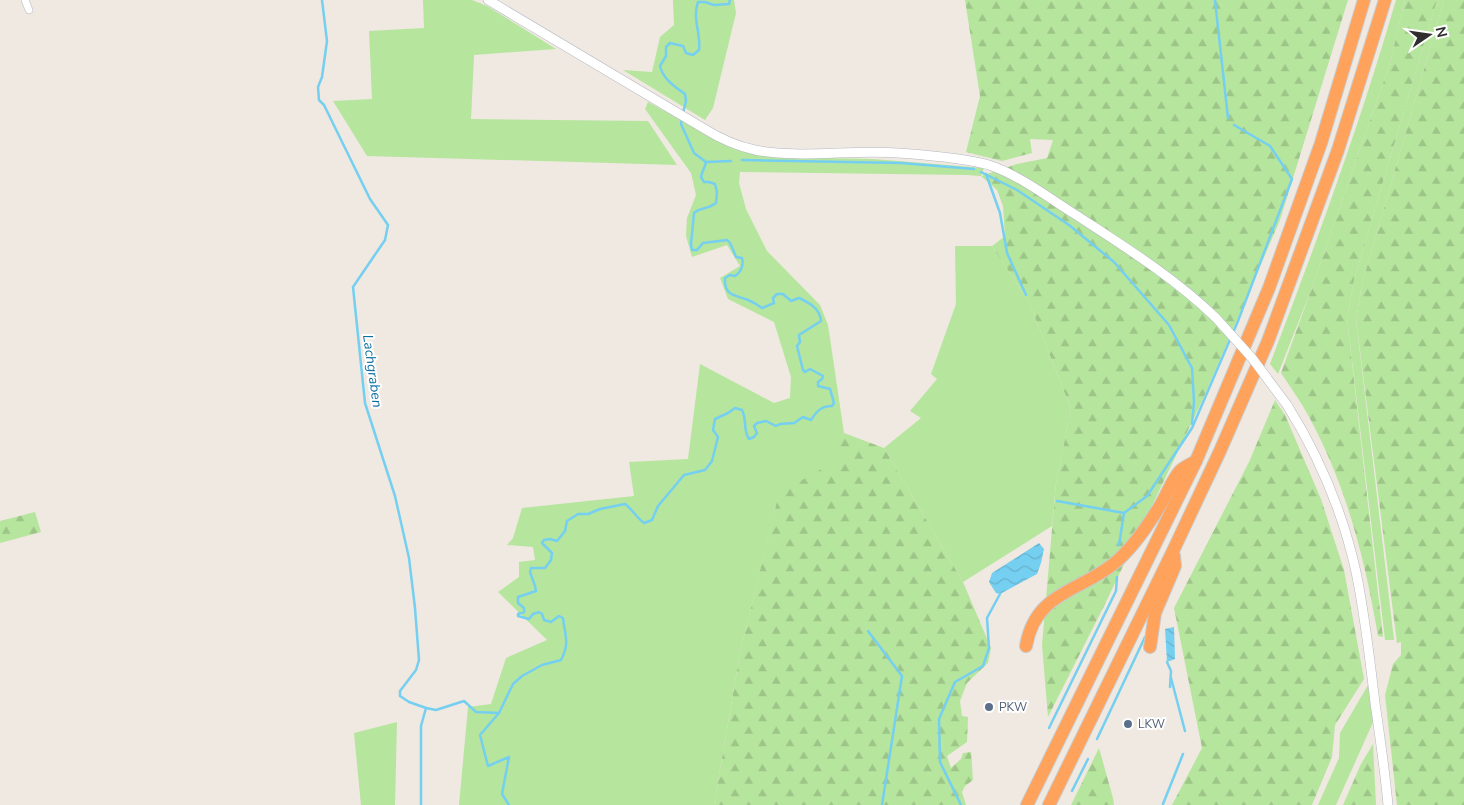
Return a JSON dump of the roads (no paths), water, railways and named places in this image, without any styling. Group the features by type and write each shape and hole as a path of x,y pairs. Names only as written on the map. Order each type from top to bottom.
{"highway":[{"path":"1027,805 1196,461 1284,249 1321,143 1364,0"},
{"path":"1049,805 1173,551 1268,341 1338,150 1385,0"},
{"path":"1026,646 1039,612 1060,594 1105,570 1124,554 1161,505 1180,471 1196,461"},
{"path":"1150,647 1155,613 1176,566 1173,551"}],"street":[{"path":"25,0 29,10"},
{"path":"488,0 722,139 757,150 791,153 897,153 986,164 1025,182 1159,270 1195,299 1216,318 1252,358 1287,405 1306,436 1330,488 1356,572 1370,658 1388,805"}],"water":[{"path":"1039,543 1044,549 1037,574 1000,594 996,593 989,582 992,573"},
{"path":"1174,627 1175,659 1167,662 1165,629"}],"waterway":[{"name":"Lachgraben","path":"322,0 327,41 322,77 318,87 319,100 324,105 370,199 388,225 385,240 353,287 365,403 395,496 409,558 419,660 416,670 400,691 400,696 409,702 426,708 421,726 421,805"},
{"path":"683,113 686,101 685,94 673,85 661,71 660,66 666,56 666,47 670,43 683,46 686,53 693,55 699,50 696,20 698,2 714,5 729,4 730,0"},
{"path":"1215,0 1228,118"},
{"path":"509,805 502,794 509,757 488,766 480,735 499,713 513,684 522,676 542,665 561,660 564,654 566,639 563,618 559,616 551,622 544,620 539,612 533,614 529,619 518,616 518,614 524,612 524,608 518,603 518,597 536,591 530,572 531,568 545,568 551,560 552,553 542,543 544,540 557,541 565,531 567,521 578,514 588,514 600,509 625,504 644,523 652,520 658,506 684,475 705,470 712,461 718,437 713,430 715,419 735,408 742,410 749,439 757,433 754,426 757,423 766,421 776,426 794,423 803,417 811,420 820,410 832,406 834,403 830,389 818,386 818,382 823,376 810,369 805,372 803,370 797,346 800,342 799,335 821,321 819,313 811,304 799,298 791,301 783,294 777,294 773,298 774,303 762,308 750,301 735,296 728,292 725,278 730,275 735,276 742,268 743,261 742,258 736,257 729,241 703,243 697,250 692,250 694,213 716,203 717,192 715,184 704,182 701,177 706,162 694,153 681,124 682,118"},
{"path":"1119,545 1124,513 1147,496 1192,428 1238,321 1292,179 1270,146 1234,125"},
{"path":"742,160 901,163 974,169"},
{"path":"706,162 731,161"},
{"path":"981,172 1017,190 1069,225 1114,262 1169,325 1192,368 1194,402 1192,424"},
{"path":"986,174 1000,213 1007,253 1026,295"},
{"path":"1057,501 1124,513"},
{"path":"1049,728 1116,591 1117,577"},
{"path":"961,805 940,762 939,719 955,682 983,666 989,648 987,618 1000,594"},
{"path":"868,631 902,676 882,805"},
{"path":"1097,739 1145,637"},
{"path":"1167,662 1171,671 1170,687"},
{"path":"1171,678 1185,731"},
{"path":"426,708 436,710 464,701 476,712 499,713"},
{"path":"1163,804 1183,754"},
{"path":"1072,791 1088,759"}],"place":[{"name":"PKW","path":"989,707"},
{"name":"LKW","path":"1128,724"}]}
